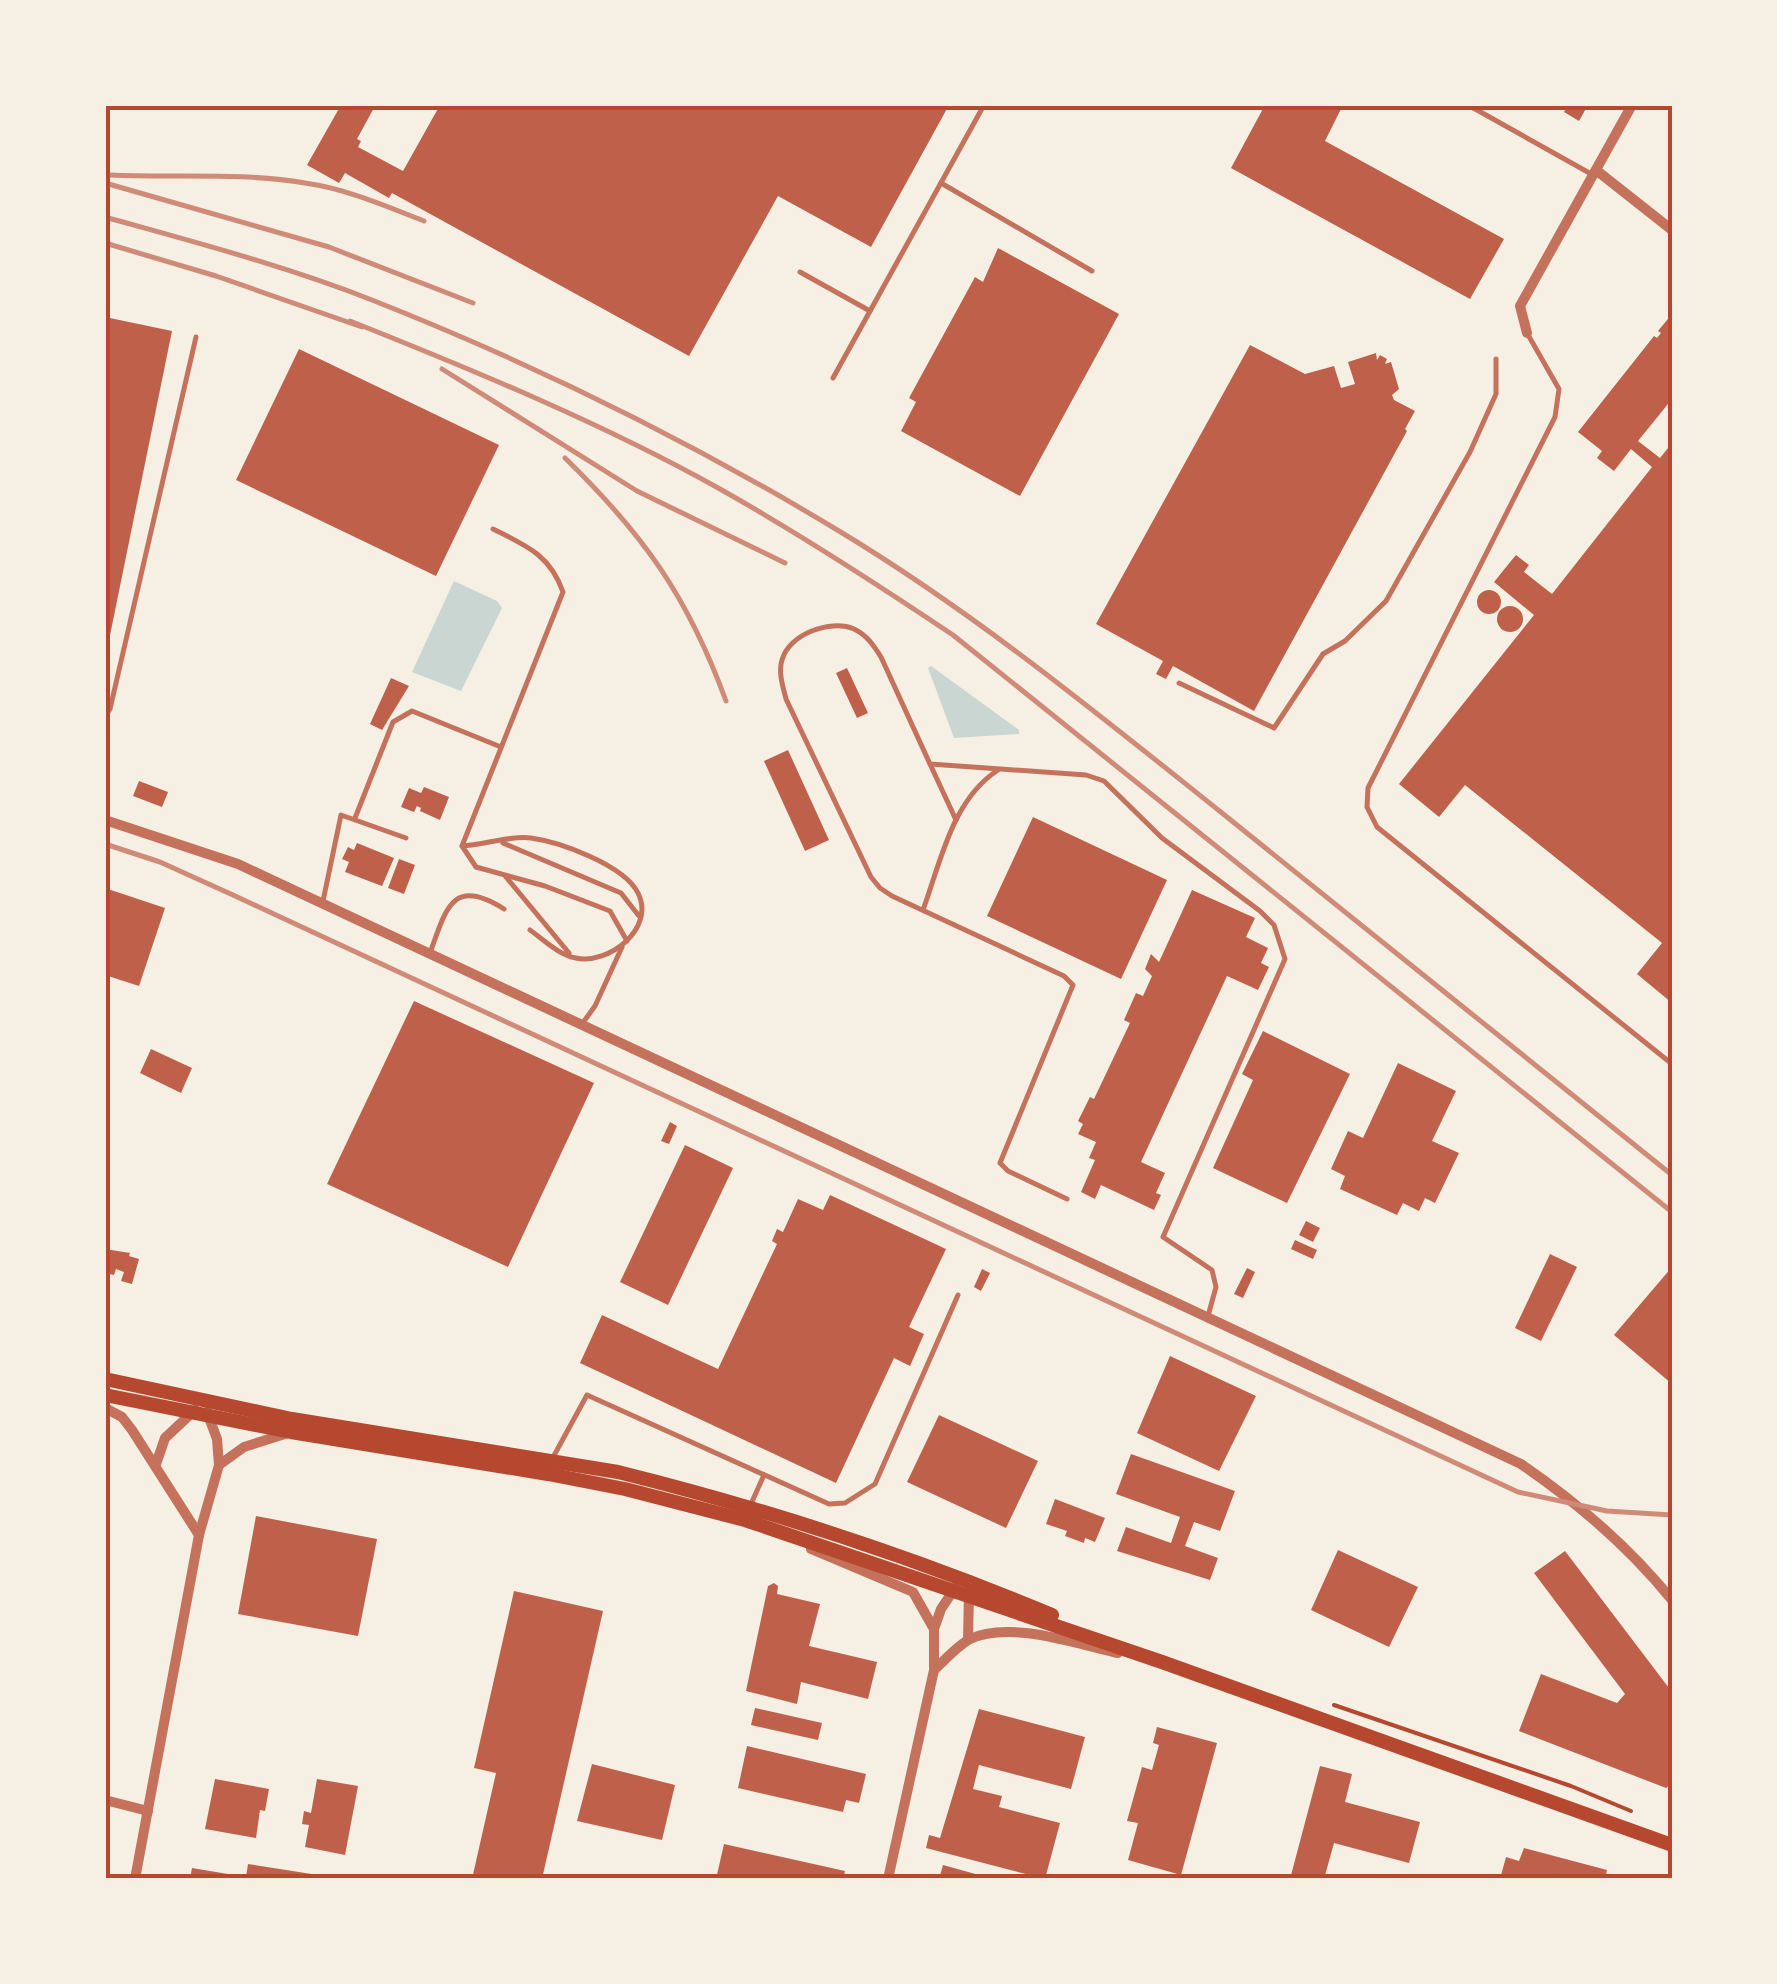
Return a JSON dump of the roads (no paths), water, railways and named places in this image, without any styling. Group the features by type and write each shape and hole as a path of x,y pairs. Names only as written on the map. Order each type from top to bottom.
{"main road":[{"path":"105,1379 196,1408 211,1417 291,1432 550,1467"},
{"path":"105,1395 550,1467 853,1538 969,1588 1162,1662 1670,1843"},
{"path":"747,1513 951,1590 969,1588"}],"street":[{"path":"1526,333 1520,306 1632,105"},
{"path":"1594,172 1672,230"},
{"path":"105,820 238,864 1521,1464 1616,1540 1672,1600"},
{"path":"105,1408 122,1417 199,1535"},
{"path":"156,1464 165,1438 196,1408"},
{"path":"135,1879 199,1535 219,1466 211,1417"},
{"path":"219,1466 244,1448 291,1432"},
{"path":"747,1513 913,1592 934,1629"},
{"path":"968,1640 969,1588"},
{"path":"888,1879 934,1670 934,1629 951,1590"},
{"path":"934,1670 968,1640 990,1633 1018,1632 1162,1662"},
{"path":"105,1800 148,1811"}],"lane":[{"path":"833,378 984,105"},
{"path":"1468,105 1594,172"},
{"path":"940,184 1092,270"},
{"path":"800,272 870,311"},
{"path":"1526,333 1559,388 1555,417 1368,788 1367,808 1376,827 1672,1064"},
{"path":"105,718 196,337"},
{"path":"1179,683 1274,728 1323,654 1345,641 1386,601 1470,452 1496,394 1496,359"},
{"path":"462,846 563,592 549,562 493,529"},
{"path":"956,821 871,641 840,626 823,627 791,645 782,660 786,698 880,888 1064,976 1073,985 1000,1163 1008,1171 1068,1199"},
{"path":"355,818 393,722 412,711 501,747"},
{"path":"930,764 1086,775 1104,781 1162,838 1274,925 1285,959 1163,1237 1212,1270 1216,1287 1208,1316"},
{"path":"924,910 963,802 985,778 1000,769"},
{"path":"322,903 341,814 406,838"},
{"path":"462,846 527,836 603,862 638,893 642,908 639,916 595,1006 582,1024"},
{"path":"500,842 620,892 639,916"},
{"path":"462,846 476,867 545,886 610,912 625,943"},
{"path":"504,874 574,958"},
{"path":"430,954 446,910 456,898 479,894 504,908"},
{"path":"530,930 574,958 596,959 625,943"},
{"path":"550,1467 586,1395 829,1504 845,1503 875,1484 958,1295"},
{"path":"747,1513 764,1474"}],"railway":[{"path":"110,175 232,176 305,183 351,194 424,221"},
{"path":"105,183 329,247 473,303"},
{"path":"105,217 307,276 432,325 552,377 668,435 839,531 939,596 1082,702 1672,1175"},
{"path":"105,243 216,276 362,327"},
{"path":"350,321 538,399 676,465 809,542 953,635 1672,1212"},
{"path":"442,369 637,491 785,563"},
{"path":"565,458 618,514 661,569 696,630 726,701"},
{"path":"105,844 160,862 233,895 1518,1492 1607,1511 1672,1515"}]}
